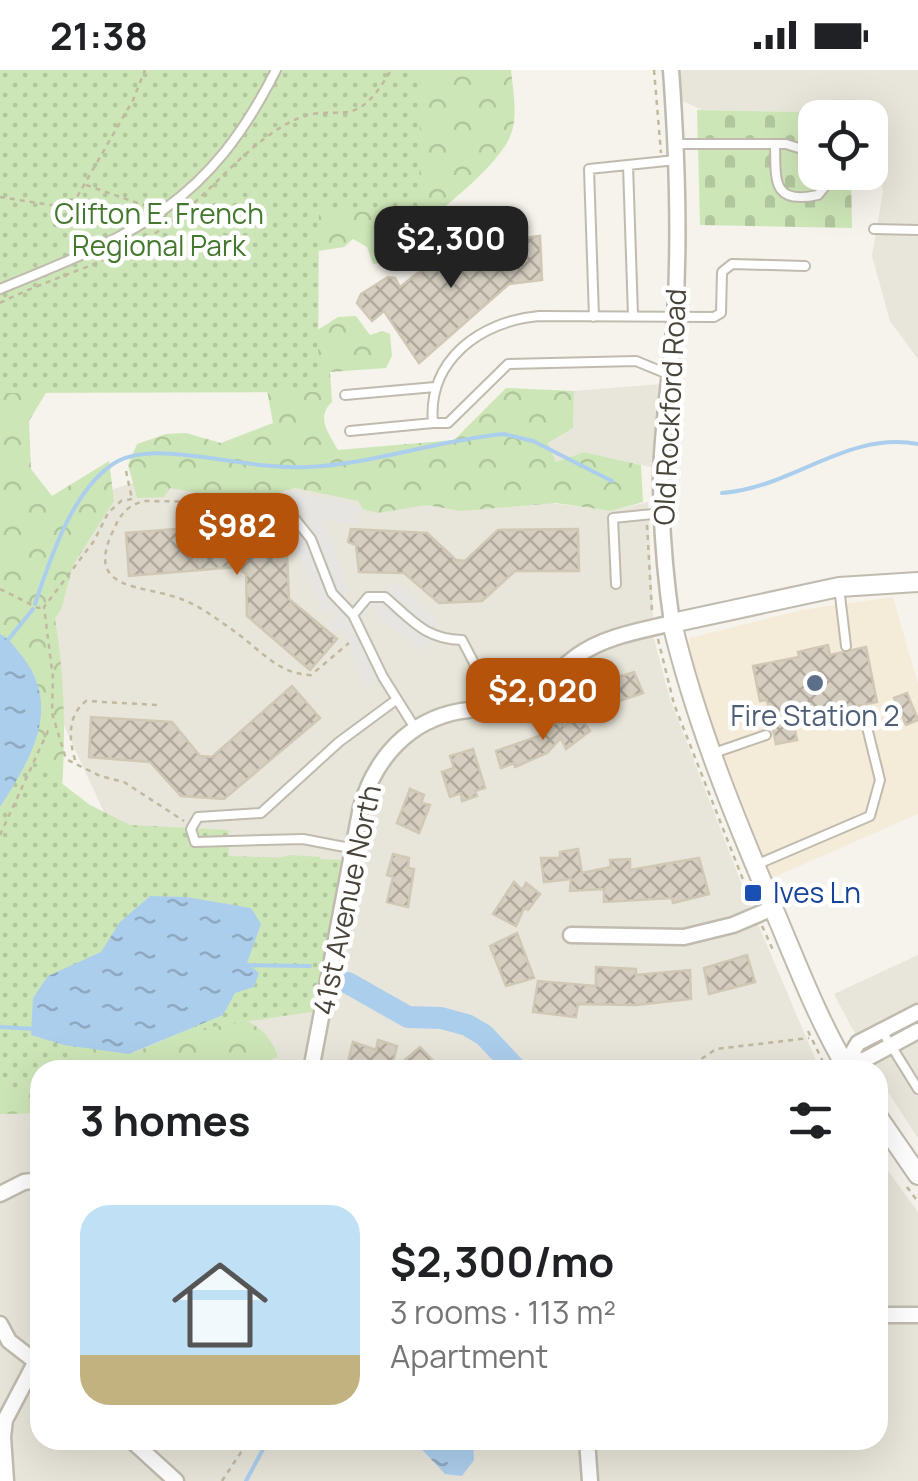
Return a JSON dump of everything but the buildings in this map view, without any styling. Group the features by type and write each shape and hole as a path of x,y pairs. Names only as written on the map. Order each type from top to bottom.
{"street":[{"name":"Old Rockford Road","path":"671,70 676,144 669,161 676,317 654,514 663,625 755,865 765,912 836,1060"},
{"path":"663,625 839,587 918,582"},
{"name":"41st Avenue North","path":"313,1060 368,784 380,762 415,728 459,712 516,700 542,688 578,656 601,642 663,625"},
{"path":"570,936 684,937 765,912"},
{"path":"846,1060 858,1043 918,1012"},
{"path":"866,1060 918,1031"},
{"path":"888,1131 918,1175"},
{"path":"0,1194 30,1181"},
{"path":"888,1314 918,1315"},
{"path":"0,1324 9,1341 30,1358"},
{"path":"6,1481 5,1420 30,1378"},
{"path":"143,1450 176,1481"},
{"path":"588,1450 590,1481"}],"lane":[{"path":"0,288 111,242 158,216 203,179 229,149 276,70"},
{"path":"676,144 798,146"},
{"path":"776,144 776,182 786,195 818,196 823,190"},
{"path":"594,317 589,169 669,161"},
{"path":"628,165 633,316"},
{"path":"874,229 918,230"},
{"path":"434,423 435,387 462,348 478,334 514,318 714,317 721,314 722,272 732,264 806,266"},
{"path":"350,431 448,423 508,364 636,361 670,375"},
{"path":"345,395 435,387"},
{"path":"290,514 311,538 332,593 353,614 396,700 415,728"},
{"path":"616,584 613,518 654,514"},
{"path":"839,587 846,646"},
{"path":"353,614 368,597 385,597 427,634 442,640 462,640 474,663 487,709"},
{"path":"355,850 302,839 195,842 190,829 198,817 261,813 339,742 396,700"},
{"path":"755,865 870,816 880,780 863,710"},
{"path":"711,754 766,735"},
{"path":"882,1031 918,1089"}],"path":[{"path":"0,197 57,206 77,197 133,100 145,70"},
{"path":"654,70 669,161"},
{"path":"86,185 151,208"},
{"path":"126,471 133,501"},
{"path":"133,501 120,514 104,557 113,579 183,599 212,615 292,675 311,675 349,643"},
{"path":"76,762 62,753 55,729 44,607 94,541 108,514 121,502 133,501 268,509"},
{"path":"654,514 674,704 765,912 777,959"},
{"path":"0,588 38,608 44,607"},
{"path":"158,705 86,702 77,708 72,721 70,745 82,768 124,782 182,821 194,824"},
{"path":"0,836 48,730 55,729"},
{"path":"804,1022 812,1038 832,1060"},
{"path":"699,1060 716,1048 812,1038"},
{"path":"222,1481 242,1450"}],"shaded area":[{"path":"660,70 918,70 918,359 890,321 872,256 883,190 888,190 888,100 798,100 798,112 702,110 676,98"},
{"path":"661,384 655,468 584,452 556,462 548,443 573,427 574,391"},
{"path":"211,458 611,511 648,502 654,639 670,699 749,903 816,1060 30,1060 30,1450 888,1450 888,1171 918,1212 918,1481 0,1481 0,1043 110,825 65,728 41,646 85,498"},
{"path":"286,490 360,506 357,524 321,520 332,539 349,589 342,594 349,603 387,591 394,581 405,586 437,617 430,645 422,652 376,615 379,606 374,605 363,618 386,670 374,683 367,686 361,678 345,633 348,626 338,633 331,631 328,623 338,612 335,609 325,614 293,543 271,526 267,514 271,498"},
{"path":"893,597 918,684 918,814 772,878 711,724 688,645 690,638 802,610"},
{"path":"918,955 918,1138 888,1092 888,1060 869,1060 834,994"}],"green space":[{"name":"Clifton E. French Regional Park","path":"0,70 421,70 419,211 319,212 318,392 0,393"},
{"path":"396,70 511,70 514,122 509,139 485,171 381,263 373,264 367,247 353,239 344,247 292,255 305,338 338,317 356,316 370,335 383,331 390,334 392,356 386,368 330,372 332,402 324,420 331,438 338,450 454,440 506,388 574,391 573,428 548,443 556,462 584,452 641,465 643,502 611,511 556,503 460,511 427,505 378,513 363,509 358,501 295,488 269,496 266,505 170,488 164,497 137,498 128,465 137,444 166,434 186,433 221,443 273,423 263,368 197,356"},
{"path":"697,110 798,112 798,190 851,190 852,228 700,225"},
{"path":"0,310 50,386 29,421 31,469 52,496 109,461 114,501 73,565 55,619 64,717 60,815 241,869 290,855 320,857 333,889 280,984 129,1054 226,1016 259,1028 278,1057 30,1060 30,1113 0,1114"},
{"path":"9,743 90,805 130,825 228,830 229,856 344,860 317,1011 92,1045 73,1060 30,1060 30,1090 0,1091 0,759"}],"water":[{"path":"0,634 15,646 34,675 41,714 31,752 0,807"},
{"path":"150,896 186,897 251,908 261,924 247,963 259,973 254,987 235,993 223,1015 129,1054 64,1045 31,1035 33,998 48,976 101,952 120,922"},
{"path":"422,1450 474,1450 474,1460 462,1476 445,1474"}],"waterway":[{"path":"35,604 56,545 76,505 102,472 136,455 175,454 308,467 504,434 533,441 612,481"},
{"path":"722,493 748,489 867,445 918,444"},
{"path":"0,650 33,609"},
{"path":"245,965 310,966"},
{"path":"348,983 408,1017 441,1018 467,1025 484,1035 508,1060"},
{"path":"0,1027 36,1029"},
{"path":"246,1481 263,1450"}],"place":[{"name":"Fire Station 2","path":"815,683"},
{"name":"Ives Ln","path":"753,893"}]}
